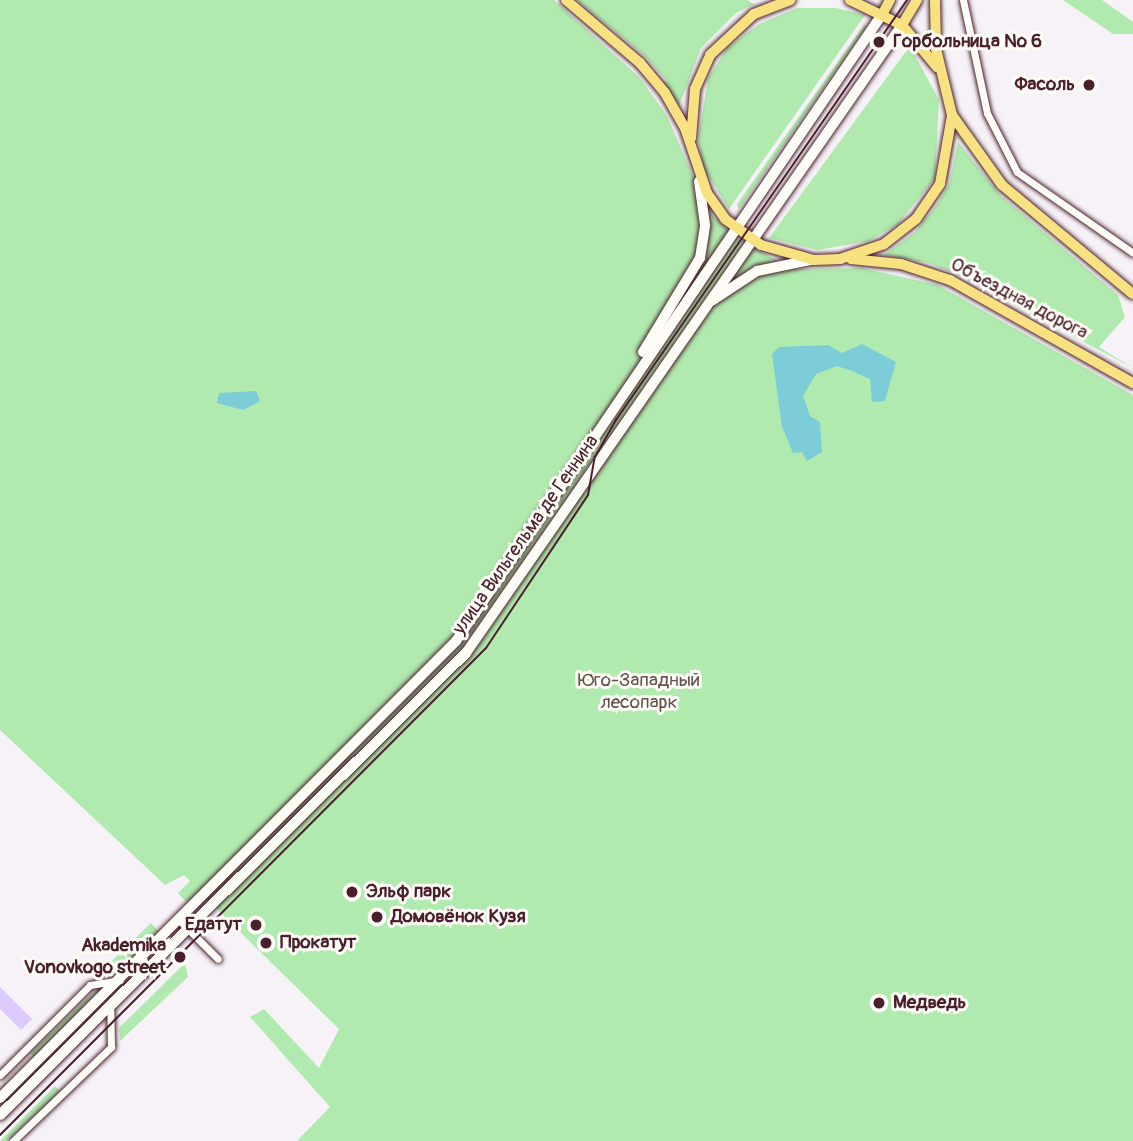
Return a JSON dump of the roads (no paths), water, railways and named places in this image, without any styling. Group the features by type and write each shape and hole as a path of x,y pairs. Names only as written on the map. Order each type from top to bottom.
{"main road":[{"path":"566,0 648,72 673,107 692,147 704,212 700,258 614,407"},
{"path":"692,147 695,89 710,55 754,14 790,0"},
{"path":"850,0 883,13 902,25 942,75"},
{"path":"883,13 890,0"},
{"path":"902,25 917,0"},
{"path":"694,321 718,294 750,274 814,260 840,259 884,244 925,208 948,159 952,115 933,23 935,0"},
{"name":"улица Вильгельма де Геннина","path":"0,1098 124,980 442,659 734,227 883,13"},
{"name":"улица Вильгельма де Геннина","path":"0,1115 466,653 749,238 902,25"},
{"path":"952,115 1002,185 1133,294"},
{"path":"696,163 711,199 734,227 749,238 785,255 814,260"},
{"name":"Объездная дорога","path":"840,259 901,264 950,280 1133,383"}],"street":[{"path":"963,0 988,113 1017,172 1133,253"},
{"path":"181,922 218,959"},
{"path":"0,1075 90,985 124,980"},
{"path":"13,1141 111,1047 110,1008"}],"water":[{"path":"862,344 896,362 885,401 872,402 870,379 852,371 837,366 816,374 803,396 810,416 820,422 822,452 807,461 802,452 793,453 782,427 772,354 779,347 828,345 842,353"},
{"path":"256,391 260,401 243,410 217,403 219,393"}],"tram line":[{"path":"0,1135 486,648 588,495 595,457 616,420 907,0"}],"place":[{"name":"Горбольница № 6","path":"879,42"},
{"name":"Фасоль","path":"1089,85"},
{"name":"Эльф парк","path":"352,892"},
{"name":"Домовёнок Кузя","path":"377,917"},
{"name":"Едатут","path":"256,925"},
{"name":"Прокатут","path":"266,943"},
{"name":"Akademika Vonovkogo street","path":"180,957"},
{"name":"Медведь","path":"879,1003"}],"park label":[{"name":"Юго-Западный лесопарк","path":"639,692"}]}
